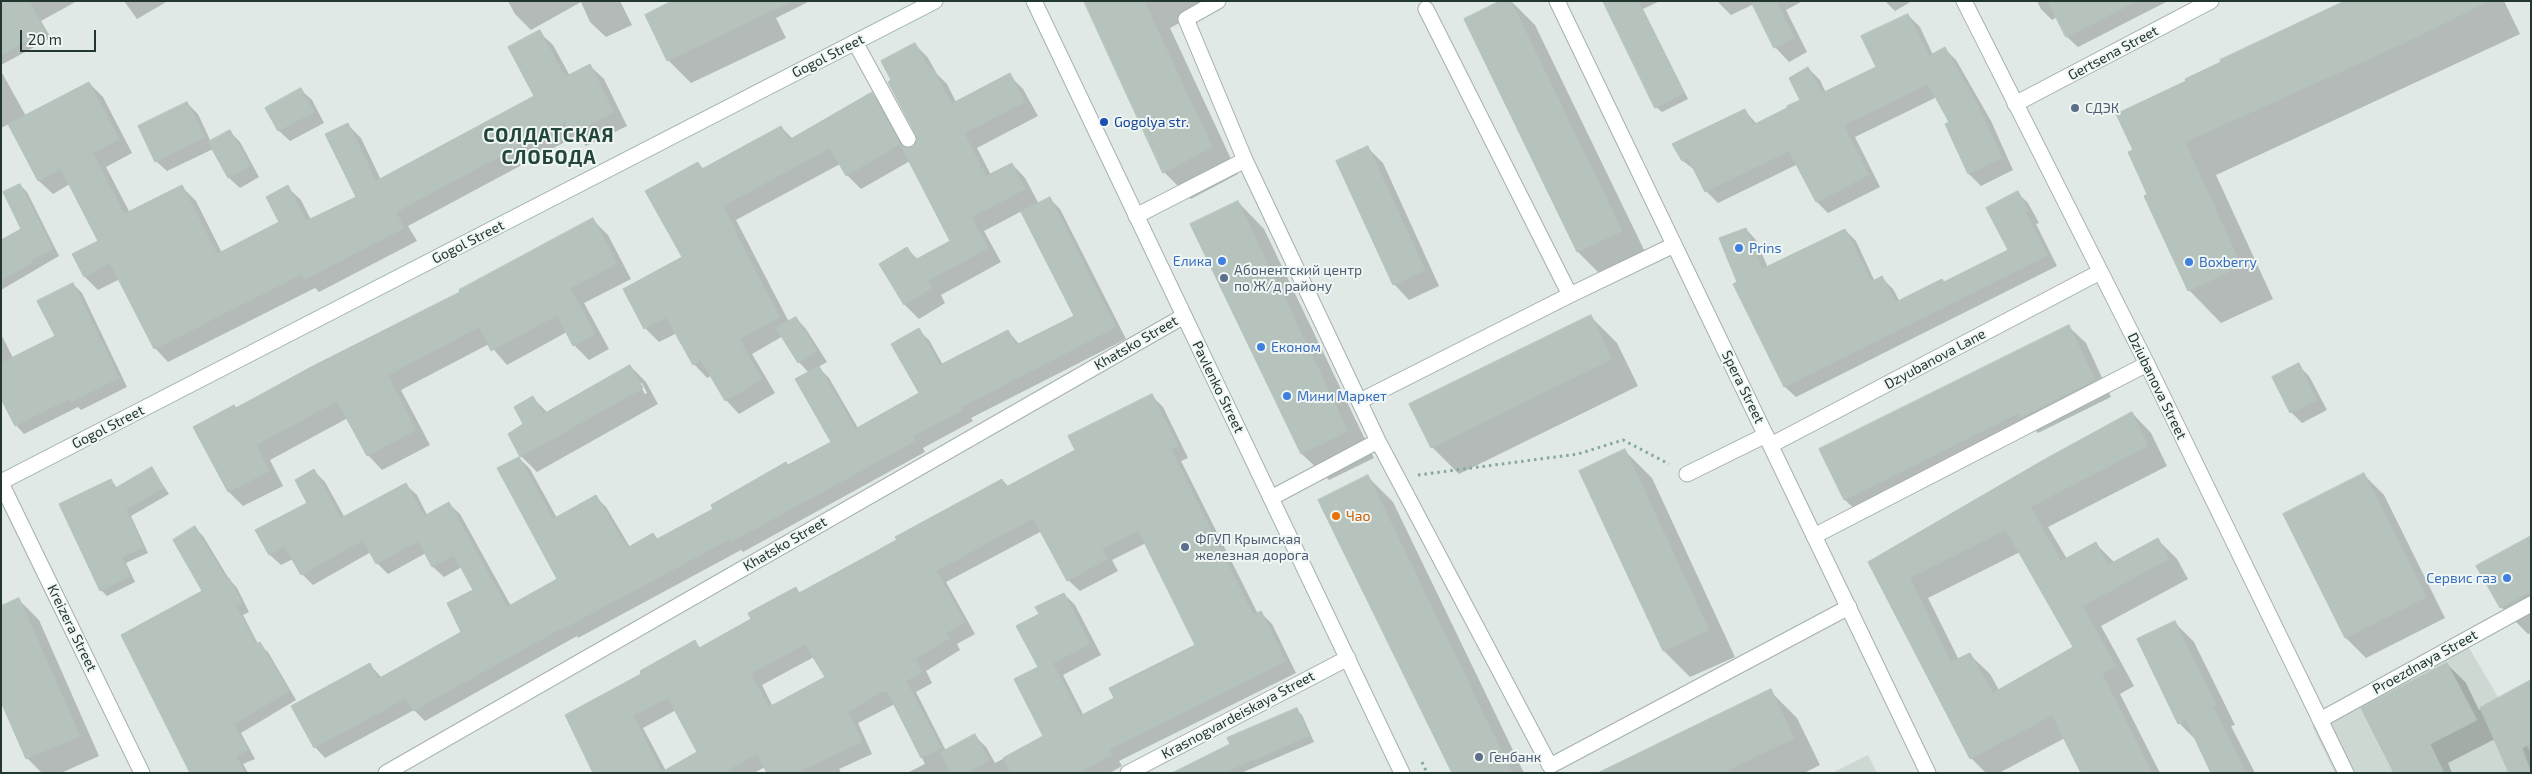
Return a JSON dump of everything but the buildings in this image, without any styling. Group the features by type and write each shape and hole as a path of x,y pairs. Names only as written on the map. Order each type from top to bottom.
{"street":[{"name":"Gogol Street","path":"1,483 935,1"},
{"name":"Pavlenko Street","path":"1034,1 1402,773"},
{"path":"1218,1 1186,19 1245,160 1378,441 1550,766 1849,607"},
{"name":"Spera Street","path":"1557,1 1928,773"},
{"name":"Dziubanova Street","path":"1964,1 2147,364 2346,773"},
{"name":"Gertsena Street","path":"2016,104 2212,1"},
{"path":"1426,9 1570,295"},
{"path":"855,42 908,139"},
{"path":"1136,216 1245,160"},
{"path":"1360,401 1674,245"},
{"name":"Dzyubanova Lane","path":"1687,474 1768,440 2100,272"},
{"name":"Khatsko Street","path":"386,773 1184,316"},
{"path":"1814,536 2147,364"},
{"path":"1271,498 1378,441"},
{"name":"Kreizera Street","path":"1,483 142,773"},
{"name":"Proezdnaya Street","path":"2320,720 2531,604"},
{"name":"Krasnogvardeiskaya Street","path":"1128,773 1348,658"}],"path":[{"path":"1397,478 1578,454 1624,440 1687,474"}],"shaded area":[{"path":"2468,646 2531,753 2531,773 2335,773 2312,726"},
{"path":"1868,755 1877,773 1832,773"}],"place":[{"name":"СДЭК","path":"2075,108"},
{"name":"Gogolya str.","path":"1104,122"},
{"name":"Prins","path":"1739,248"},
{"name":"Елика","path":"1222,261"},
{"name":"Boxberry","path":"2189,262"},
{"name":"Абонентский центр по Ж/д району","path":"1224,278"},
{"name":"Економ","path":"1261,347"},
{"name":"Мини Маркет","path":"1287,396"},
{"name":"Чао","path":"1336,516"},
{"name":"ФГУП Крымская железная дорога","path":"1185,547"},
{"name":"Сервис газ","path":"2507,578"},
{"name":"Генбанк","path":"1479,757"}],"district":[{"name":"СОЛДАТСКАЯ СЛОБОДА","path":"549,147"}]}
